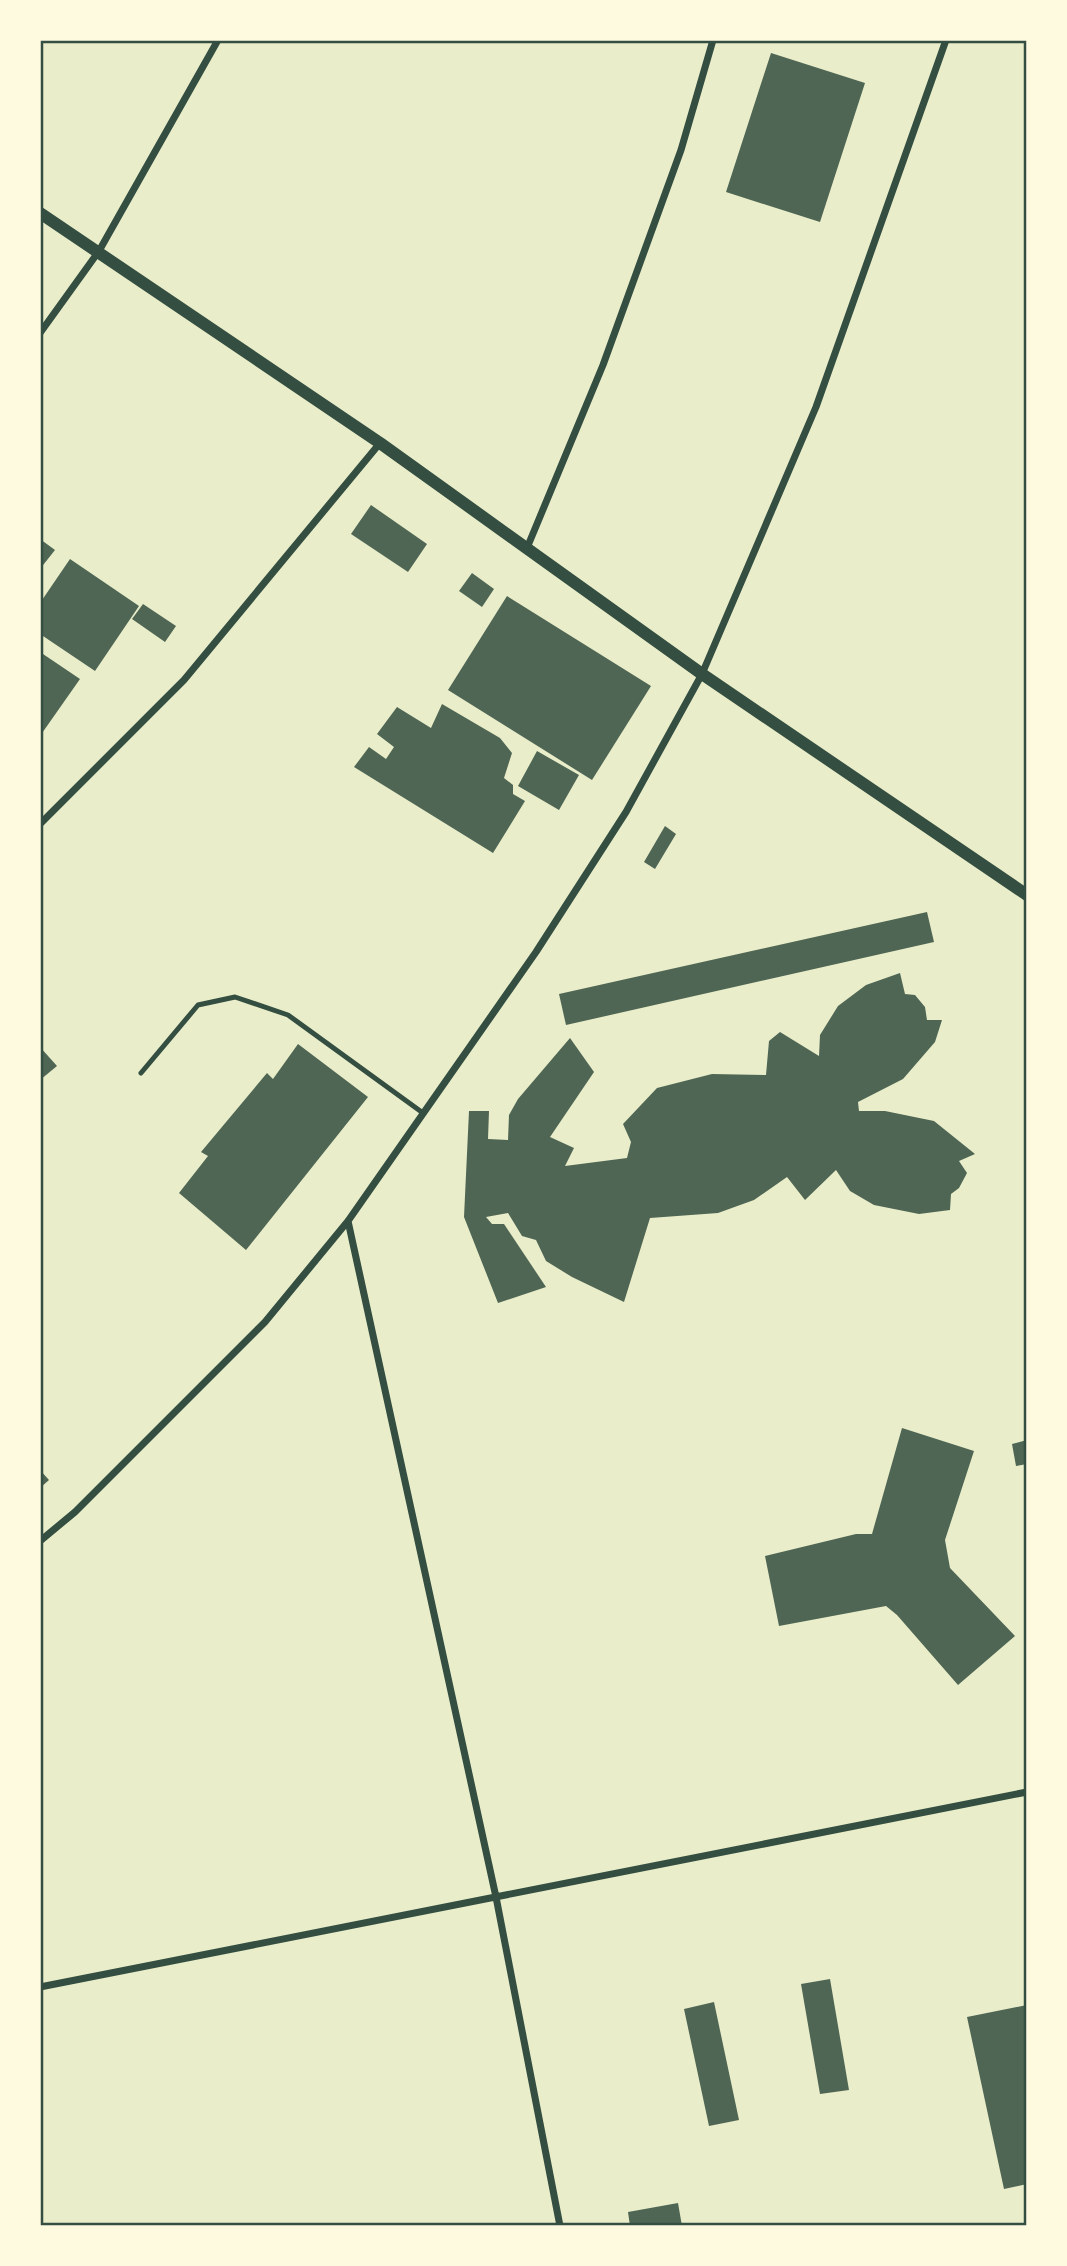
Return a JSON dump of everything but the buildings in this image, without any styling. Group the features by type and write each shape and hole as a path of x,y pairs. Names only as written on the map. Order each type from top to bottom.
{"street":[{"path":"40,333 99,251 218,40"},
{"path":"527,548 607,353 681,150 713,40"},
{"path":"40,1541 75,1512 265,1322 348,1221 536,952 626,812 702,674 816,407 946,40"},
{"path":"40,212 380,443 702,674 1027,895"},
{"path":"40,824 184,680 380,443"},
{"path":"348,1221 496,1897 561,2226"},
{"path":"40,1987 1027,1792"}],"lane":[{"path":"141,1073 198,1005 235,996 288,1015 423,1113"}]}
